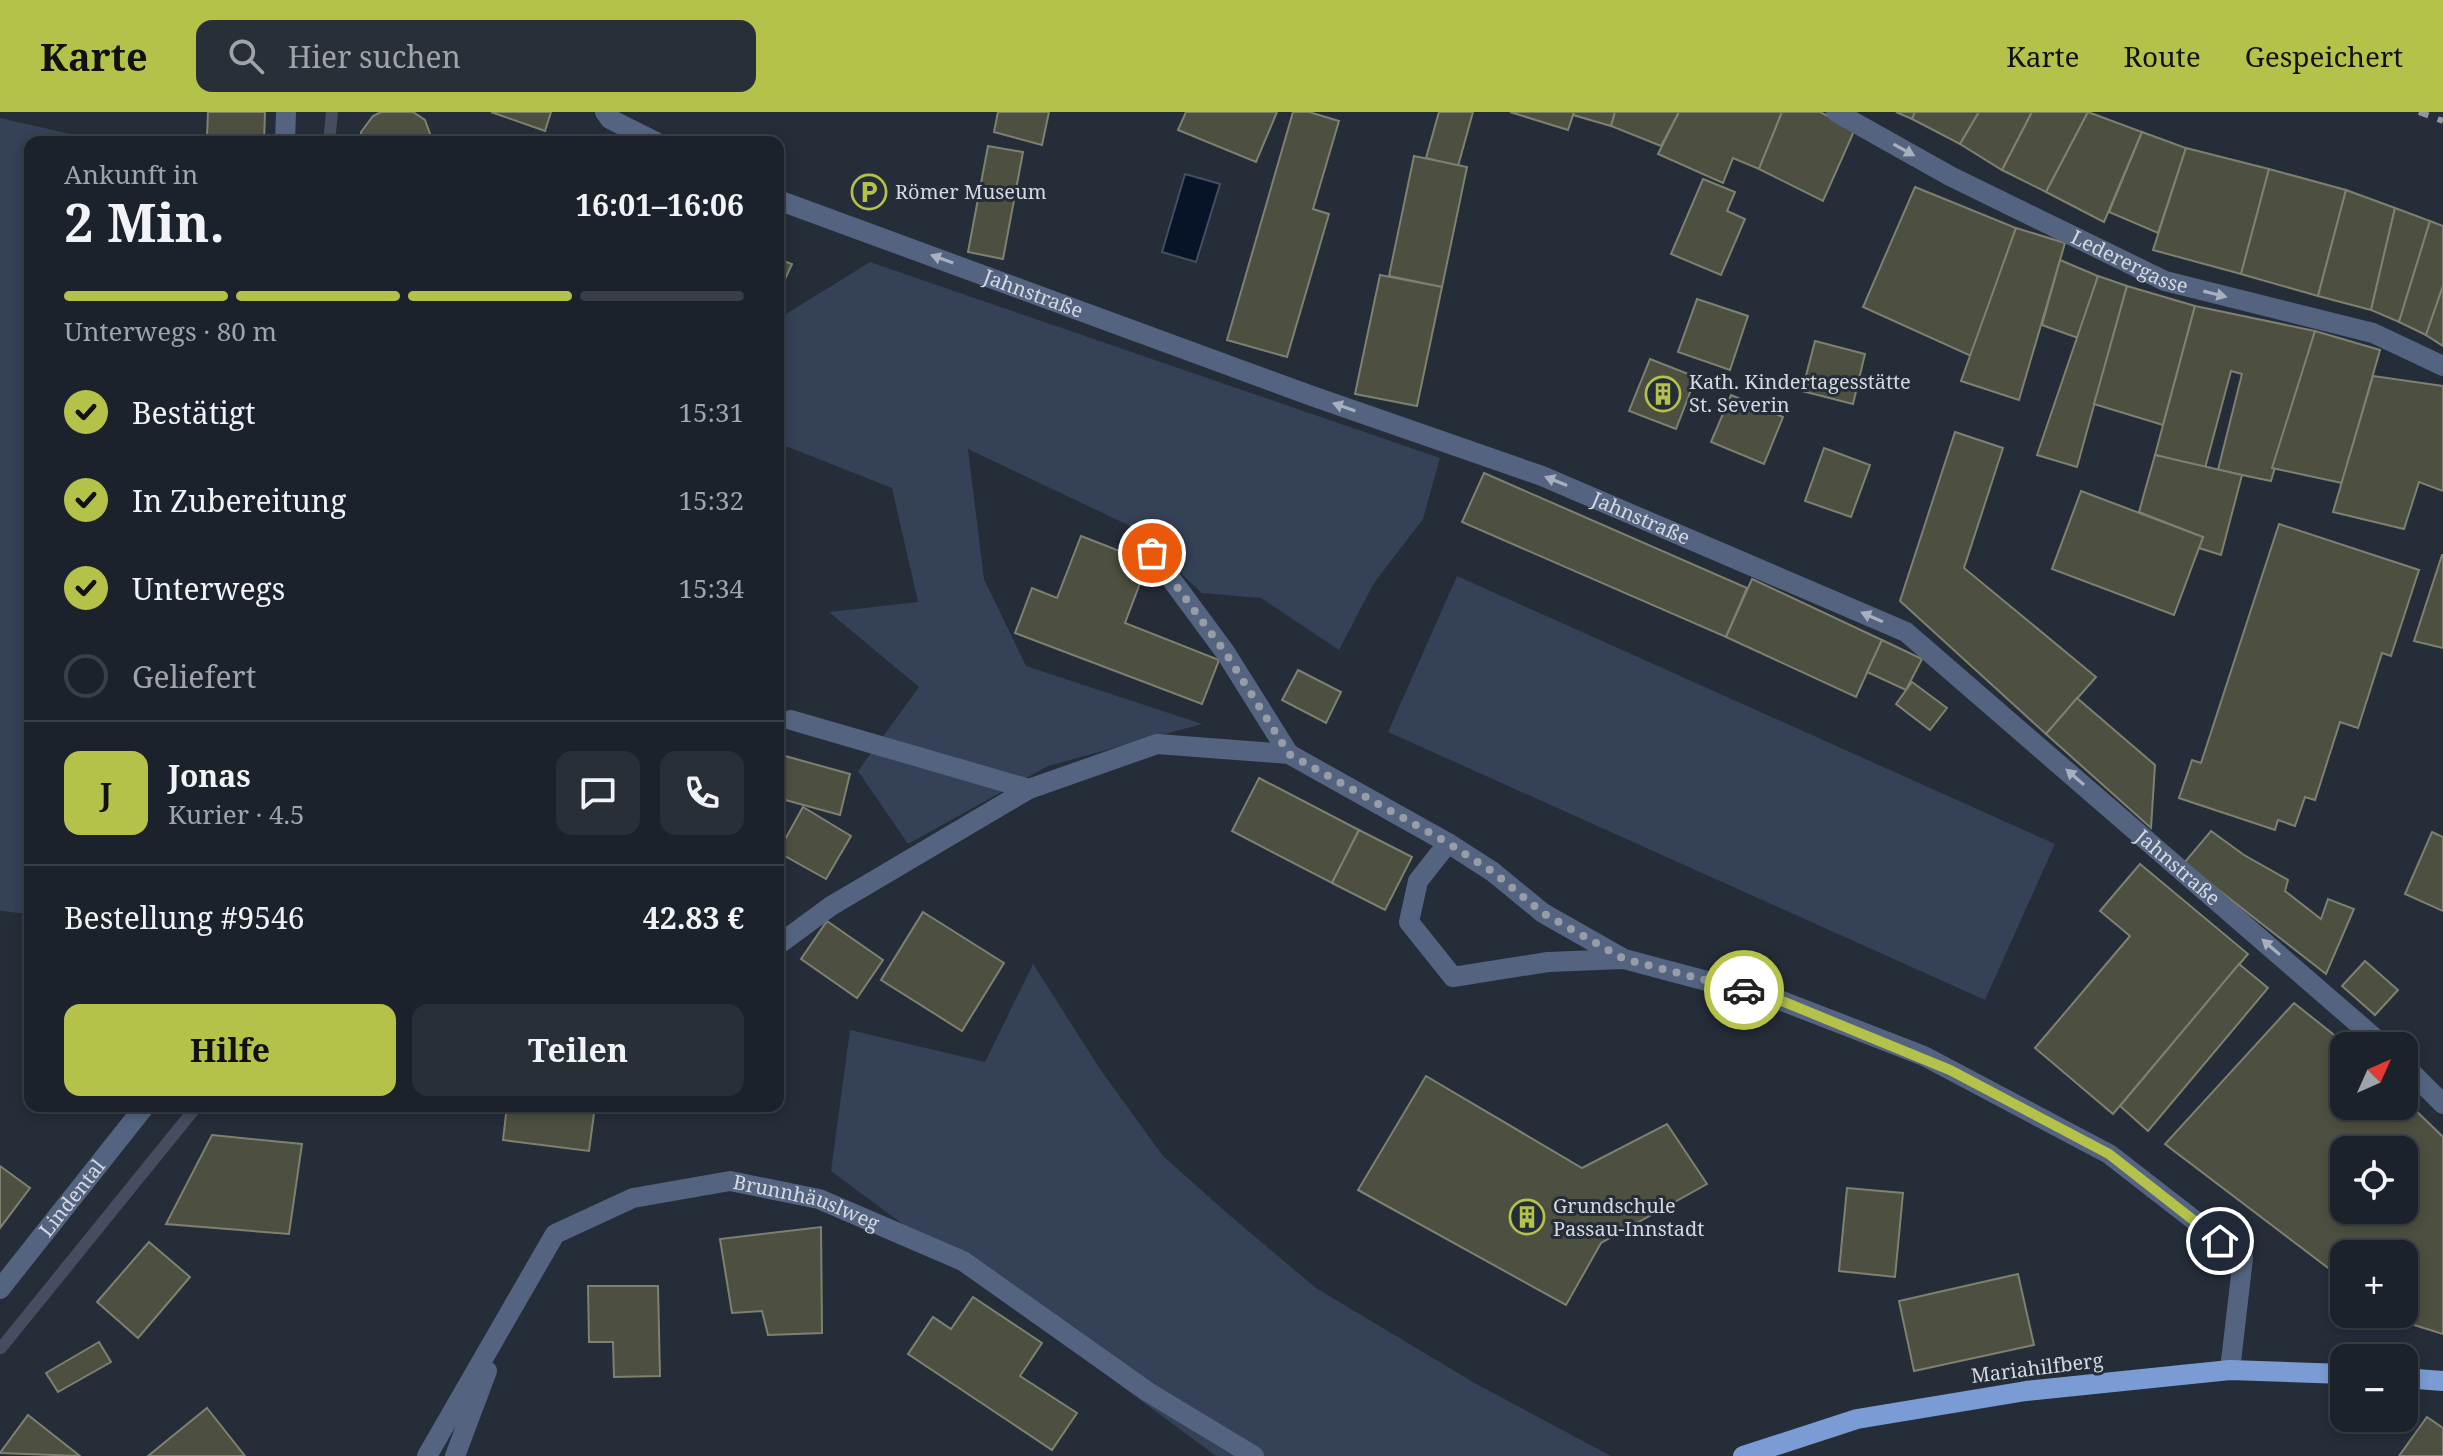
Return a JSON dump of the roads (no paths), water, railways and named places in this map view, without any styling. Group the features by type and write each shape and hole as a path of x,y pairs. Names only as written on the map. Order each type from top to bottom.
{"main road":[{"name":"Mariahilfberg","path":"1743,1456 1857,1419 2026,1391 2230,1370 2330,1374"},
{"path":"2418,1379 2443,1381"}],"street":[{"path":"285,136 286,112"},
{"path":"605,112 610,119 644,136"},
{"name":"Lederergasse","path":"1836,112 1950,176 2165,281 2373,333 2443,366"},
{"name":"Jahnstraße","path":"784,202 1312,396 1542,476 1906,632 2368,1032"},
{"path":"1152,553 1225,652 1289,754"},
{"path":"791,720 1029,789"},
{"path":"784,941 831,906 1029,789 1157,744 1289,754 1448,843 1493,872 1543,913 1624,959 1782,1001 1924,1056 2109,1154 2243,1258 2230,1370"},
{"path":"1448,843 1418,881 1409,922 1453,977 1548,962 1624,959"},
{"path":"2418,1079 2443,1104"},
{"name":"Lindental","path":"0,1289 140,1112"},
{"name":"Brunnhäuslweg","path":"427,1456 555,1234 633,1198 730,1181 819,1199 963,1261 1148,1392 1254,1456"},
{"path":"455,1456 506,1318"}],"waterway":[{"path":"330,136 332,112"},
{"path":"1,1348 192,1112"}],"railway":[{"path":"2419,112 2443,121"}],"place":[{"name":"Römer Museum","path":"869,192"},
{"name":"Kath. Kindertagesstätte St. Severin","path":"1663,394"},
{"name":"Grundschule Passau-Innstadt","path":"1527,1217"}]}
